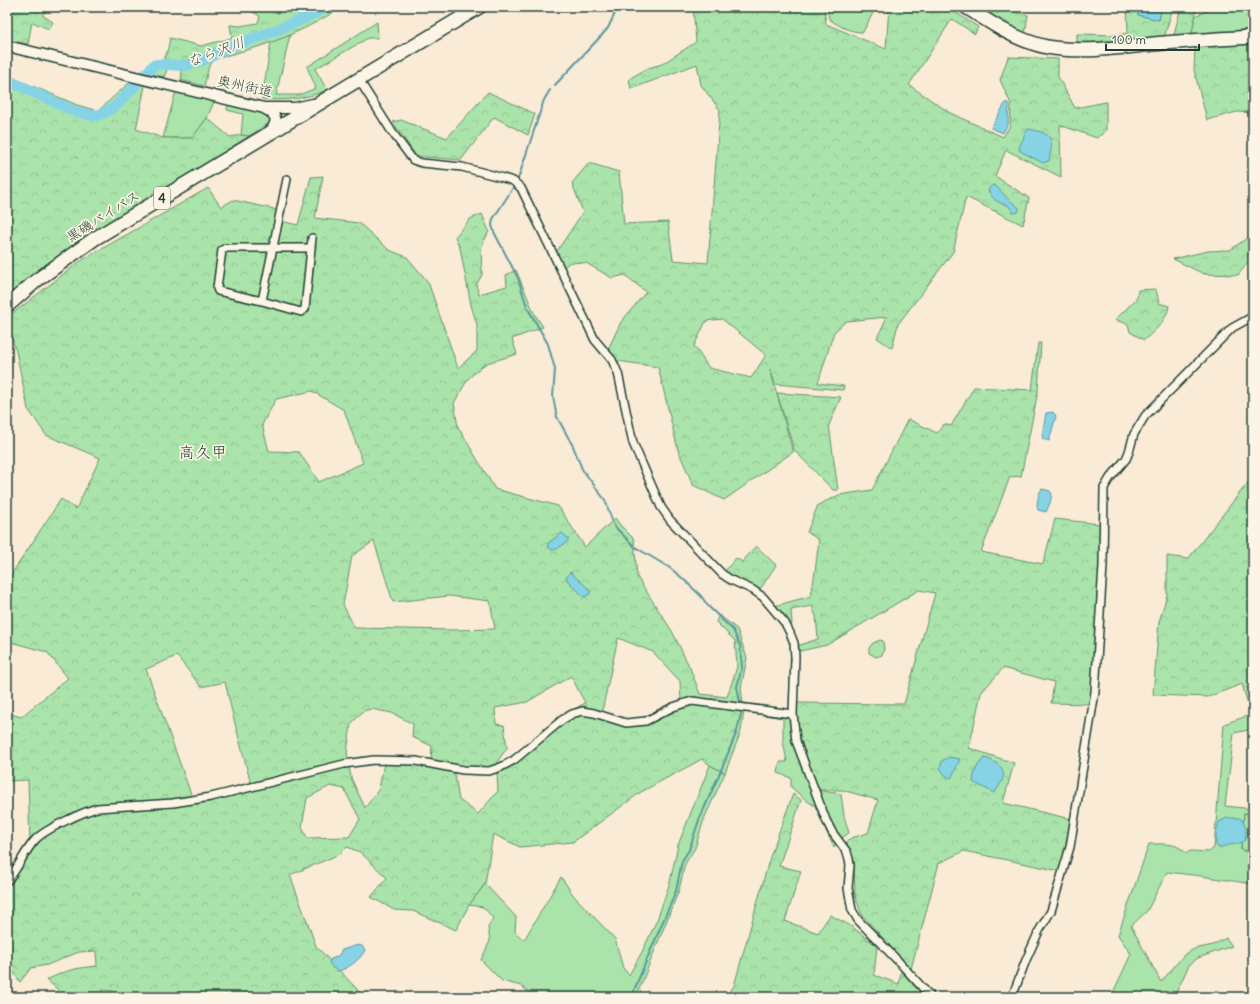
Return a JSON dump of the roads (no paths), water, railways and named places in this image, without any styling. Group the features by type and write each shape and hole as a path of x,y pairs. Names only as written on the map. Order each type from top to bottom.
{"highway":[{"name":"奥州街道","path":"325,100 479,7"},
{"path":"966,7 990,23 1009,33 1046,46 1070,49 1103,49 1253,37"},
{"name":"黒磯バイパス","path":"7,306 37,280 94,239 325,100"}],"main road":[{"name":"奥州街道","path":"7,46 264,108 295,108 325,100"},
{"path":"264,108 276,117 276,124 270,132"}],"street":[{"path":"359,80 392,132 413,160 422,163 462,167 513,182 521,188 595,340 612,360 618,373 633,443 661,507 670,520 722,574 731,580 754,590 763,597 785,623 790,632 794,643 795,656 793,714 796,741 826,820 849,859 850,865 848,888 852,910 858,920 931,997"},
{"path":"262,301 287,179"},
{"path":"311,248 226,248 222,250 217,288 218,291 301,312 304,309 311,248 312,238"},
{"path":"1012,997 1039,931 1051,911 1071,842 1095,692 1102,586 1104,488 1126,458 1134,434 1145,416 1232,328 1253,317"},
{"path":"7,881 14,874 35,840 49,830 92,809 172,803 211,797 344,764 374,760 416,761 463,770 489,771 514,760 562,720 572,714 582,711 594,713 626,723 646,721 674,707 692,701 793,714"}],"water":[{"path":"1140,7 1162,7 1159,20 1138,15"},
{"path":"1006,102 1009,104 1008,124 1003,133 991,128"},
{"path":"1029,129 1043,133 1050,138 1051,147 1049,161 1043,163 1020,151 1019,148 1027,130"},
{"path":"995,185 1019,208 1019,211 1016,213 1013,212 1008,205 1002,204 994,198 988,190 991,186"},
{"path":"1053,412 1056,416 1049,441 1043,439 1042,435 1046,413"},
{"path":"1042,489 1050,491 1052,494 1046,512 1038,510 1037,508 1038,496"},
{"path":"562,533 568,538 568,541 557,549 552,550 548,547 548,543"},
{"path":"570,572 590,590 590,594 584,597 568,581 566,578"},
{"path":"949,757 960,759 952,777 950,778 945,775 940,768 942,761"},
{"path":"985,758 997,764 1003,771 1002,781 994,793 973,782 976,768"},
{"path":"1227,818 1240,818 1246,828 1245,840 1238,844 1219,848 1216,845 1216,833 1219,822"},
{"path":"358,945 362,946 365,950 357,960 341,970 337,971 332,967 329,962 331,959 338,956 342,950"}],"waterway":[{"name":"なら沢川","path":"7,80 74,111 94,116 104,113 116,106 154,65 194,64 233,46 292,24 326,7"},
{"path":"555,85 608,28 618,7"},
{"path":"518,179 544,100 550,90"},
{"path":"513,188 493,219 492,225 494,232 518,278 527,307 548,344 555,369 553,397 557,417 573,446 582,469 605,500 614,526 635,547 670,568 681,577 733,630 740,645 742,667 737,687 741,706"},
{"path":"632,997 676,891 682,861 689,850 699,820 737,731 742,710"}],"district":[{"name":"高久甲","path":"203,452"}]}
